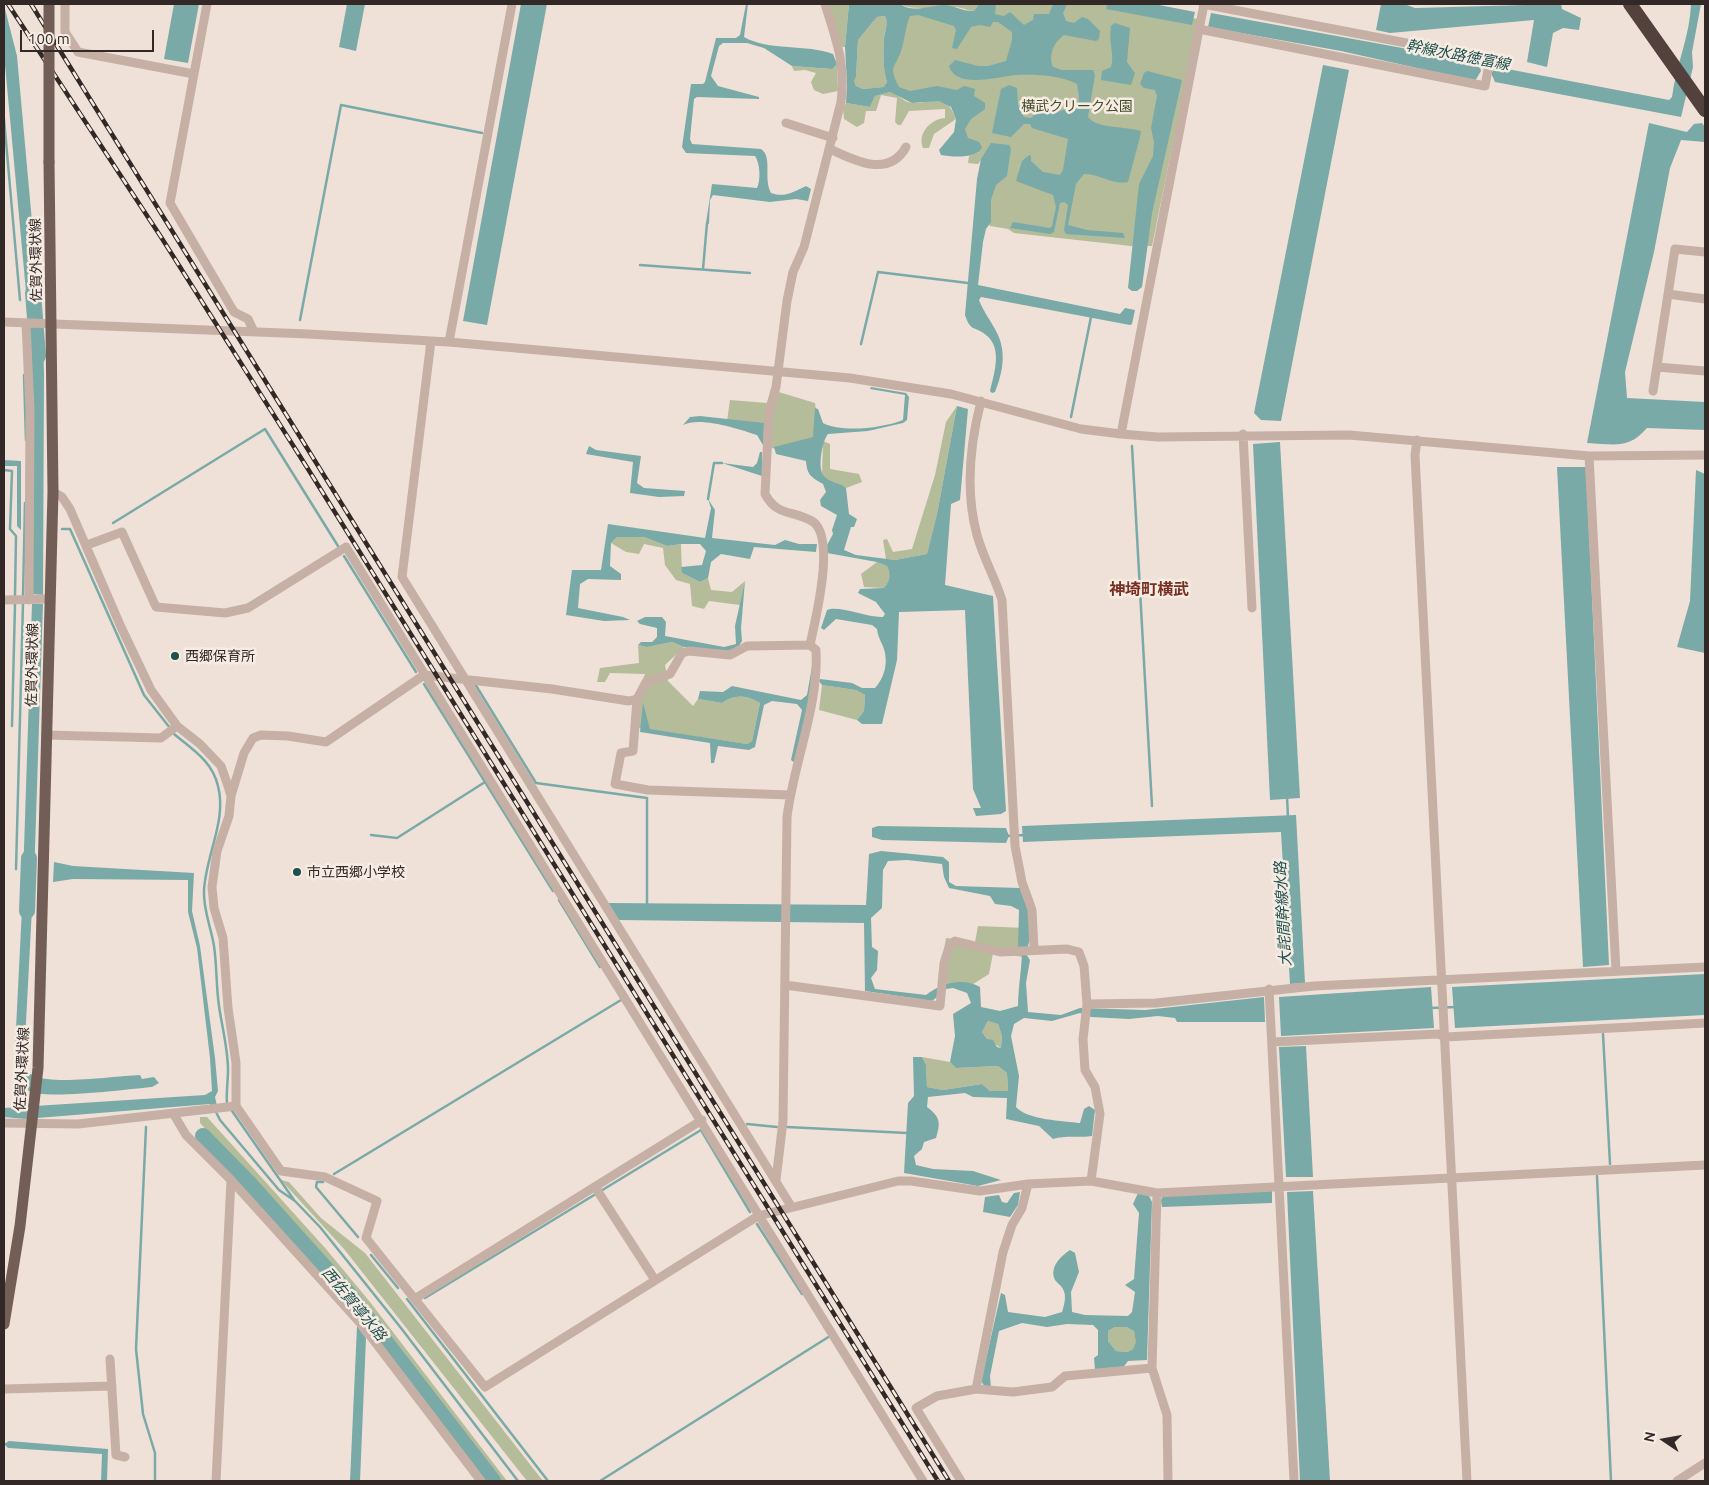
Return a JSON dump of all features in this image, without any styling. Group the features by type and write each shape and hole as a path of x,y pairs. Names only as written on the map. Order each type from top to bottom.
{"highway":[{"path":"1630,4 1705,110"}],"main road":[{"name":"佐賀外環状線","path":"4,1324 33,1125 38,1068 48,599 53,492 47,324 49,4"}],"street":[{"path":"64,4 66,32 78,52 194,74"},
{"path":"207,4 170,204 234,312 248,319 254,332"},
{"path":"449,342 512,4"},
{"path":"810,645 821,597 823,538 819,527 811,520 785,513 771,505 765,494 769,412 778,372 793,272 804,246 833,138 844,79 842,57 825,4"},
{"path":"1121,434 1203,4 1490,59 1485,86 1199,29"},
{"path":"786,123 833,138"},
{"path":"830,149 867,165 883,164 900,157 906,147"},
{"path":"1653,392 1675,249 1705,252"},
{"path":"1668,294 1705,299"},
{"path":"4,322 449,342 850,378 981,401 1082,429 1158,437 1243,434 1349,435 1589,456 1705,455"},
{"path":"26,324 30,409 29,600"},
{"path":"431,341 402,577 791,1206"},
{"path":"1656,367 1705,371"},
{"path":"981,401 974,427 969,491 977,536 996,579 1002,600 1014,834 1022,882 1032,910 1034,949"},
{"path":"1243,434 1252,608"},
{"path":"1416,440 1415,455 1429,750 1445,1014 1467,1481"},
{"path":"1589,456 1616,971"},
{"path":"53,492 62,497 87,545 121,627 151,690 177,726 200,744 221,766 231,796"},
{"path":"87,545 122,532 156,607 225,613 248,608 346,547 702,1120 758,1216 923,1481"},
{"path":"4,600 48,599"},
{"path":"776,1180 783,1121 787,817 790,795 817,674 816,650 810,645 747,646 730,655 689,651 682,653 670,674 646,682 637,699 633,751 621,753 615,784 648,790 790,795"},
{"path":"637,699 629,701 464,678 424,675 326,742 288,736 261,735 253,738 244,753 231,796 229,816 217,851 212,887 214,908 223,938 228,1008 236,1063 236,1106 282,1171 325,1177 377,1201 366,1238 416,1298 485,1387 758,1216 791,1206 898,1181 911,1181 980,1191 1028,1184 1091,1181 1157,1193 1705,1165"},
{"path":"46,735 162,738 177,726"},
{"path":"785,985 940,1006 944,963 950,944 956,941 1000,952 1034,949 1067,949 1079,952 1084,966 1087,1004 1087,1019 1083,1039 1085,1070 1095,1087 1100,1114 1091,1181"},
{"path":"1087,1004 1156,1003 1298,987 1705,967"},
{"path":"1269,989 1294,1481"},
{"path":"1273,1042 1438,1034 1446,1037 1705,1023"},
{"path":"4,1123 33,1125 78,1124 206,1111 236,1106"},
{"path":"173,1113 186,1135 231,1180 362,1325 481,1481"},
{"path":"416,1298 702,1120"},
{"path":"216,1481 231,1180"},
{"path":"984,1390 1003,1252 1012,1224 1022,1208 1028,1184"},
{"path":"595,1187 655,1280"},
{"path":"1157,1193 1152,1368 1167,1415 1168,1481"},
{"path":"110,1359 116,1455 125,1457"},
{"path":"961,1481 916,1408 937,1396 984,1390 1013,1392 1052,1387 1065,1376 1152,1368"},
{"path":"4,1390 112,1386"},
{"path":"1677,1481 1705,1463"}],"green space":[{"path":"827,4 849,4 845,47 841,47"},
{"path":"901,4 979,4 974,11 955,7 926,8"},
{"name":"横武クリーク公園","path":"988,4 1111,4 1198,19 1152,246 1131,246 1014,233 1008,229 990,226 983,215 984,156 978,164 968,163 969,156 979,152 959,145 965,102 921,99 907,96 897,90 892,82 890,60 901,16 927,10 971,18"},
{"path":"885,16 883,56 887,82 885,87 863,89 856,86 854,81 856,77 858,40 877,17"},
{"path":"837,64 838,91 823,94 814,90 811,82 816,73 805,70 794,71 792,66 831,69"},
{"path":"890,92 912,103 943,101 952,110 956,119 934,134 929,148 923,148 922,137 926,128 935,121 945,118 945,109 909,111 901,125 898,125 895,122 897,98 881,95 876,111 866,111 864,123 857,127 844,119 843,108 846,103 870,107 875,96"},
{"path":"772,390 815,403 819,431 811,450 765,448 758,427 727,421 730,400 767,403"},
{"path":"957,406 937,514 927,554 895,560 886,559 883,540 887,539 893,552 912,549 935,475 946,422"},
{"path":"823,441 830,444 830,469 859,474 862,482 846,488 825,478 822,474"},
{"path":"617,537 644,537 667,546 681,544 682,573 700,582 708,578 711,590 732,592 745,581 740,605 709,601 704,609 692,606 690,584 676,580 665,565 663,548 644,544 639,554 626,552 611,543"},
{"path":"877,562 887,566 889,572 888,582 884,588 864,587 861,574"},
{"path":"672,642 684,647 665,665 668,681 693,706 698,699 722,703 736,697 750,698 760,703 752,741 747,744 633,727 633,704 645,674 610,673 605,682 597,682 600,668 639,663 638,645 647,647"},
{"path":"822,685 856,690 865,695 864,711 857,720 819,710"},
{"path":"978,926 1025,928 1024,957 993,953 989,974 970,986 939,985 946,938 975,942"},
{"path":"988,1021 998,1024 1002,1036 1001,1048 987,1039 982,1032"},
{"path":"922,1057 950,1062 956,1068 998,1066 1007,1073 1008,1091 990,1091 982,1084 943,1090 927,1087 926,1065"},
{"path":"200,1117 207,1117 326,1249 370,1302 507,1481 499,1481 361,1298 200,1123"},
{"path":"281,1180 289,1182 321,1218 365,1253 543,1481 527,1481 344,1249"},
{"path":"1115,1327 1126,1327 1134,1331 1137,1342 1133,1349 1127,1352 1116,1351 1108,1341 1108,1331"}],"water":[{"path":"174,4 199,4 188,63 164,59"},
{"path":"347,4 365,4 356,51 339,47"},
{"path":"521,4 547,4 487,325 463,321"},
{"path":"746,4 748,4 744,37 764,44 823,51 833,54 837,64 832,69 792,66 764,48 747,43 723,43 719,46 711,76 718,86 759,97 759,99 697,97 694,99 690,139 692,144 761,149 766,157 771,193 785,195 806,186 811,189 808,201 796,199 770,202 713,195 710,200 709,224 706,223 712,184 757,188 759,181 759,167 755,156 686,153 682,147 691,84 703,84 705,82 716,38 736,38 740,35"},
{"path":"849,4 901,4 915,9 943,5 974,11 979,4 996,4 995,14 1004,16 1010,12 1024,25 1033,20 1034,14 1049,14 1053,4 1067,4 1063,13 1066,21 1074,23 1082,17 1088,19 1100,31 1099,39 1096,41 1064,35 1057,41 1053,49 1051,58 1053,67 1062,70 1093,70 1095,75 1088,117 1098,124 1141,131 1128,182 1122,183 1084,174 1076,184 1068,225 1087,230 1123,233 1125,238 1066,234 1064,230 1068,205 1064,202 1060,203 1054,232 1050,234 1010,228 1013,222 1050,228 1052,226 1056,207 1053,195 1016,181 1022,161 1029,155 1031,156 1031,161 1043,172 1060,175 1063,170 1068,139 1032,128 1030,124 1024,124 1011,137 992,133 1001,89 1009,85 1017,88 1018,105 1024,117 1031,118 1037,112 1052,113 1078,106 1079,97 1077,84 1055,77 1017,75 969,80 960,78 953,73 949,66 955,60 978,66 988,66 1006,61 1012,40 1012,32 998,22 993,22 990,27 980,25 971,27 957,49 952,48 956,30 954,26 918,15 910,16 901,51 893,71 899,87 910,91 937,86 957,90 964,86 975,89 974,96 985,103 985,109 971,119 965,129 968,138 979,142 982,147 975,154 958,157 941,155 939,150 954,132 956,119 951,107 939,101 912,103 890,92 875,96 870,107 846,103 845,47","holes":["885,16 883,56 887,82 884,87 863,89 856,86 854,81 856,77 858,40 877,17"]},
{"path":"1107,4 1154,4 1195,12 1192,25 1106,9"},
{"path":"1381,4 1404,4 1415,8 1561,4 1562,9 1581,18 1579,30 1563,28 1553,33 1547,67 1527,62 1534,20 1390,33 1376,30"},
{"path":"1691,4 1701,4 1692,52 1693,67 1681,117 1495,82 1491,73 1497,67 1669,100 1672,97 1686,39"},
{"path":"4,5 17,56 40,310 34,313 28,313 4,54"},
{"path":"1211,13 1479,62 1481,71 1475,81 1341,51 1208,27"},
{"path":"1115,23 1130,28 1127,62 1135,73 1131,85 1101,80 1102,71 1111,67 1110,32 1111,26"},
{"path":"1323,65 1349,70 1281,421 1261,420 1254,413"},
{"path":"1147,71 1182,80 1152,213 1142,287 1137,291 1132,291 1128,288 1139,184 1153,156 1154,142 1151,128 1157,96 1155,90 1144,88 1140,84 1144,73"},
{"path":"1649,123 1687,132 1694,124 1702,123 1705,127 1705,142 1681,140 1670,168 1654,252 1625,372 1627,398 1705,402 1705,430 1647,428 1627,443 1587,443"},
{"path":"991,143 1009,145 1011,148 1007,176 996,185 991,200 991,222 986,229 983,242 978,285 1120,314 1125,308 1135,310 1132,324 1130,325 981,297 979,300 994,327 1002,346 1003,354 1000,377 995,392 992,393 990,391 996,362 994,347 986,335 971,327 965,315 977,179 981,159"},
{"path":"30,333 35,333 43,338 43,595 32,594"},
{"path":"871,387 906,393 909,397 907,420 903,423 868,431 828,434 821,455 821,467 824,476 846,488 849,514 857,519 854,527 851,527 844,550 856,555 895,560 927,554 937,514 957,406 968,409 960,500 951,504 945,585 993,596 1006,811 1001,814 976,816 973,808 981,808 973,789 965,610 899,612 897,660 882,724 862,724 857,720 864,711 865,695 856,690 822,685 819,681 820,679 852,683 862,688 875,688 879,683 884,673 886,661 877,629 872,625 836,619 824,630 821,628 827,610 832,609 883,617 885,614 876,602 858,593 860,589 884,588 889,580 889,572 887,566 877,562 827,553 826,547 833,534 832,530 837,515 821,506 820,500 826,492 823,484 810,475 807,470 806,461 776,454 774,447 813,437 815,408 818,409 823,423 841,428 874,427 903,420 905,395 870,389"},
{"path":"700,416 764,423 763,445 757,435 730,427 699,422 683,425 690,417"},
{"path":"1280,442 1300,798 1270,800 1253,444"},
{"path":"589,446 596,450 641,456 637,483 644,488 685,491 684,496 659,497 630,493 633,462 586,454"},
{"path":"760,452 762,452 762,476 722,463 753,467 757,463"},
{"path":"4,460 21,461 21,530 17,526 17,466 4,466"},
{"path":"1557,467 1586,467 1609,965 1583,967"},
{"path":"1696,470 1705,474 1705,653 1677,647 1690,601"},
{"path":"708,499 715,510 712,538 775,545 785,540 799,544 817,544 816,552 754,547 750,559 721,554 711,562 708,578 700,582 682,573 681,567 702,565 706,551 700,544 667,546 644,537 617,537 611,543 610,566 621,574 621,580 588,579 580,584 578,608 630,620 604,621 566,615 572,570 601,570 608,524 705,538 711,508"},
{"path":"745,581 741,628 742,641 737,649 727,651 684,647 672,642 647,647 638,645 641,642 652,642 657,637 657,628 640,624 637,621 645,617 662,617 666,622 665,636 724,647 736,644 735,626"},
{"path":"32,604 43,604 34,879 23,879"},
{"path":"813,661 813,681 795,763 791,760 802,710 797,704 772,701 764,705 755,747 749,750 718,746 714,763 711,763 710,743 640,732 643,703 650,729 747,744 752,741 760,703 750,698 741,697 732,698 722,703 698,699 700,691 723,692 732,686 801,700 807,695"},
{"path":"1296,815 1305,983 1290,984 1281,832 1023,842 1022,826"},
{"path":"878,826 1006,828 1009,836 1006,843 882,840 872,837 872,828"},
{"path":"881,851 943,857 949,862 949,882 956,886 1020,888 1029,913 1029,942 1026,954 1030,960 1026,983 1028,1012 1061,1015 1080,1008 1145,1010 1264,997 1265,1022 1177,1022 1175,1018 1158,1016 1129,1019 1091,1017 1080,1013 1052,1021 1024,1018 1014,1024 1011,1036 1019,1076 1016,1107 1028,1115 1080,1123 1084,1109 1089,1106 1095,1110 1092,1136 1053,1139 1039,1126 1006,1119 1007,1098 973,1097 965,1093 928,1097 927,1107 937,1117 939,1128 936,1138 924,1142 922,1149 914,1156 916,1165 933,1169 973,1171 1001,1180 978,1186 904,1173 908,1103 914,1096 913,1057 922,1057 926,1065 927,1087 943,1090 982,1084 990,1091 1008,1091 1007,1073 998,1066 956,1068 950,1062 955,1036 953,1014 971,1003 967,993 953,988 939,990 937,997 932,1001 865,991 864,923 618,920 608,903 866,905 869,854","holes":["907,860 942,864 944,877 949,888 990,896 995,904 1011,906 1019,910 1018,947 1022,949 1018,1006 1000,1011 981,1007 980,987 966,982 938,987 926,995 875,989 871,978 877,970 878,951 872,947 871,918 882,908 883,870 888,861","988,1021 998,1024 1002,1036 1001,1048 997,1047 993,1040 987,1039 982,1032"]},
{"path":"54,862 73,866 194,873 192,911 200,946 215,1058 218,1091 215,1097 217,1106 211,1107 210,1104 25,1119 4,1117 4,1108 205,1095 212,1091 197,948 188,912 188,880 73,879 53,882"},
{"path":"23,888 33,889 24,1060 28,1071 34,1076 44,1079 70,1080 140,1075 142,1079 154,1077 159,1083 152,1087 88,1093 51,1094 29,1091 19,1082 14,1069"},
{"path":"1705,974 1705,1015 1455,1028 1452,987"},
{"path":"1431,987 1434,1028 1281,1036 1279,997"},
{"path":"1306,1046 1313,1177 1286,1177 1279,1047"},
{"path":"1272,1190 1272,1203 1162,1207 1161,1200 1163,1196"},
{"path":"1313,1191 1330,1481 1300,1481 1287,1192"},
{"path":"1020,1192 1018,1205 1010,1217 983,1212 985,1197 999,1195 1002,1202 1007,1203 1014,1193"},
{"path":"1138,1193 1149,1196 1152,1202 1147,1360 1128,1361 1122,1369 1095,1370 1094,1358 1098,1355 1098,1330 1093,1325 1067,1324 1047,1327 1022,1323 999,1331 990,1376 991,1388 985,1387 981,1381 1001,1293 1005,1295 1008,1312 1045,1317 1062,1312 1065,1295 1055,1280 1054,1271 1057,1262 1070,1250 1075,1253 1079,1272 1071,1292 1072,1312 1085,1315 1128,1316 1132,1312 1135,1292 1125,1285 1134,1279 1139,1213 1133,1204","holes":["1115,1327 1126,1327 1134,1331 1136,1342 1133,1349 1127,1352 1116,1351 1108,1341 1108,1331"]},
{"path":"357,1326 366,1338 360,1481 350,1481"},
{"path":"9,1441 108,1449 107,1481 101,1481 102,1454 8,1448 4,1444"}],"waterway":[{"path":"300,320 341,105 482,133"},
{"path":"4,119 20,300"},
{"path":"703,269 707,223"},
{"path":"640,265 750,273"},
{"path":"861,344 878,272 968,283"},
{"path":"33,293 38,356"},
{"path":"1071,417 1091,317"},
{"path":"24,375 26,440"},
{"path":"113,523 265,429 338,546"},
{"path":"1132,446 1152,806"},
{"path":"708,499 714,463 722,463"},
{"path":"4,470 12,471 10,529 16,536 15,595"},
{"path":"23,597 25,503"},
{"path":"62,529 70,529 144,695 170,728"},
{"path":"344,556 416,672"},
{"path":"16,869 23,603"},
{"path":"12,726 15,604"},
{"path":"424,684 553,891"},
{"path":"475,684 536,783 647,798 647,903"},
{"path":"173,733 200,756 211,769 218,786 220,799 218,825 208,864 204,897 214,946 218,998 227,1054 227,1104"},
{"path":"371,835 397,838 485,782"},
{"path":"1287,796 1288,818"},
{"name":"大詫間幹線水路","path":"1006,836 1026,835"},
{"path":"27,911 29,858"},
{"path":"559,900 600,967"},
{"path":"334,1174 621,1000"},
{"name":"大詫間幹線水路","path":"1430,1008 1456,1007"},
{"path":"1603,1034 1610,1164"},
{"path":"230,1108 294,1200"},
{"path":"216,1112 220,1120 279,1190 295,1201 320,1227 401,1328 518,1481"},
{"path":"747,1124 777,1127"},
{"path":"146,1127 136,1349 143,1414 155,1453 155,1481"},
{"path":"787,1127 907,1133"},
{"path":"425,1298 701,1130 750,1212"},
{"name":"西佐賀導水路","path":"203,1136 249,1183 347,1292 493,1481"},
{"path":"1597,1176 1611,1481"},
{"path":"323,1182 317,1182 316,1187 358,1237"},
{"path":"757,1224 802,1294"},
{"path":"371,1255 398,1288"},
{"path":"407,1299 548,1481"},
{"path":"600,1481 830,1336"}],"railway":[{"path":"8,4 161,237 308,469 938,1481"},
{"path":"31,4 949,1481"}],"place":[{"name":"西郷保育所","path":"175,656"},
{"name":"市立西郷小学校","path":"297,872"}],"district":[{"name":"神埼町横武","path":"1149,590"}],"water label":[{"name":"幹線水路徳富線","path":"1458,55"}]}
